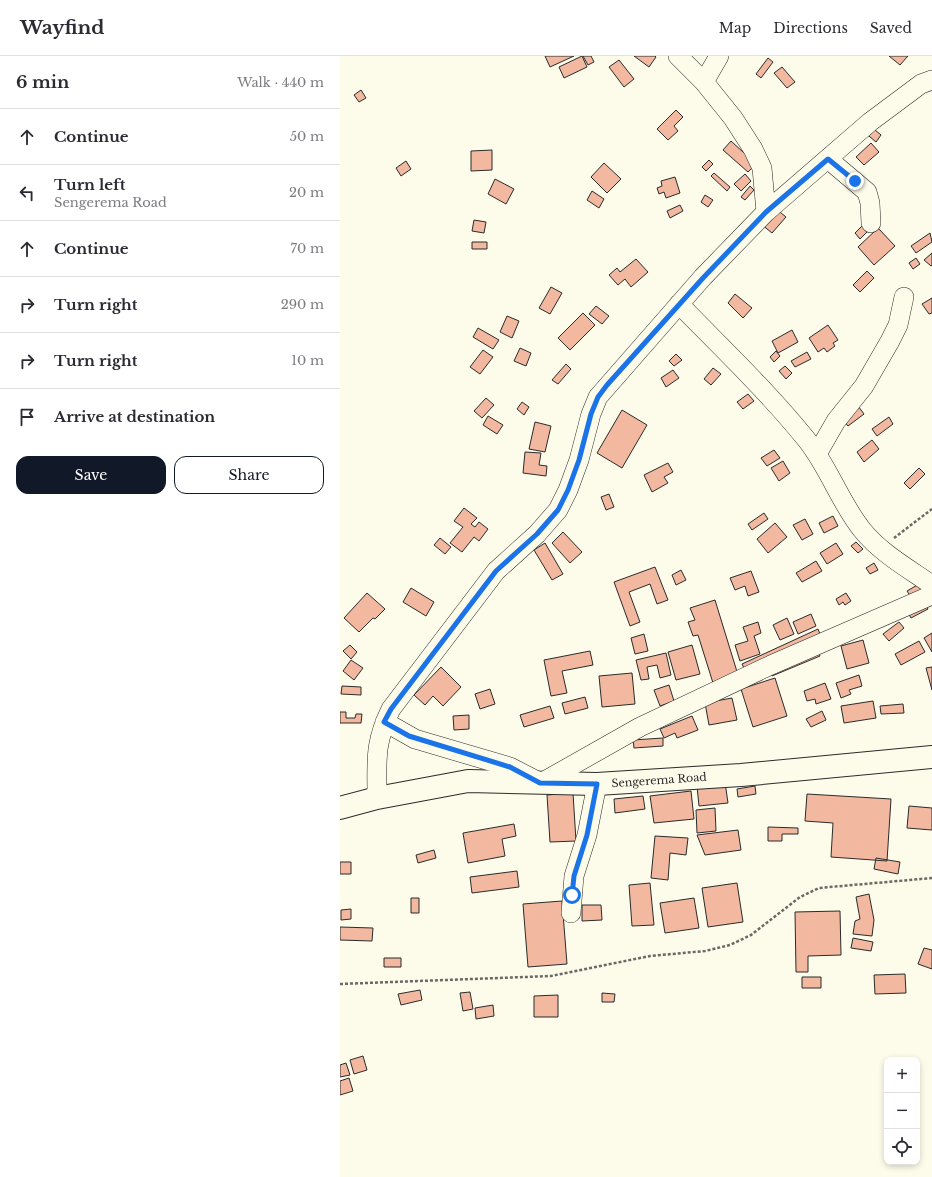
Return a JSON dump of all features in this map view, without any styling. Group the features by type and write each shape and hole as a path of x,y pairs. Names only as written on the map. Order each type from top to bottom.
{"main road":[{"name":"Sengerema Road","path":"340,808 377,798 468,781 597,784 741,775 932,757"}],"street":[{"path":"678,56 704,82 733,118 753,149 762,168 766,212"},
{"path":"704,82 719,56"},
{"path":"377,798 377,747 384,722 391,709 496,571 537,534 558,510 568,490 579,460 591,414 598,397 679,304 766,212 898,101 921,84 932,80"},
{"path":"828,159 867,192 870,203 871,223"},
{"path":"817,454 836,421 864,386 890,341 898,325 904,297"},
{"path":"679,304 741,367 817,454 864,531 881,548 932,585"},
{"path":"384,722 409,736 510,767 540,783 640,726 771,665 932,595"},
{"path":"571,913 574,876 587,835 597,784"}],"path":[{"path":"881,548 932,509"},
{"path":"340,984 550,976 650,956 705,951 730,945 752,935 800,897 819,888 932,878"}],"building":[{"path":"545,56 574,56 550,67"},
{"path":"582,56 587,67 564,78 559,67"},
{"path":"583,56 591,56 594,62 588,65"},
{"path":"634,56 655,56 656,57 649,67"},
{"path":"889,56 908,56 900,65"},
{"path":"768,58 773,62 761,78 756,74"},
{"path":"619,60 634,79 624,87 609,67"},
{"path":"782,67 795,82 787,88 774,73"},
{"path":"361,90 366,98 359,102 354,95"},
{"path":"676,110 683,117 674,126 678,131 668,140 657,129"},
{"path":"868,124 881,135 876,142 863,131"},
{"path":"731,141 756,164 748,172 723,150"},
{"path":"871,143 879,152 864,165 856,157"},
{"path":"492,150 492,170 471,171 471,151"},
{"path":"709,160 713,164 706,171 702,167"},
{"path":"406,161 411,169 401,176 396,168"},
{"path":"604,163 621,179 607,193 591,177"},
{"path":"714,173 730,187 727,191 711,176"},
{"path":"745,174 751,181 741,191 734,184"},
{"path":"675,177 680,193 666,198 664,192 659,194 657,188 662,186 661,181"},
{"path":"495,179 514,189 506,204 488,194"},
{"path":"750,186 754,190 745,200 741,197"},
{"path":"592,191 604,199 599,208 587,200"},
{"path":"705,195 713,200 708,207 701,202"},
{"path":"680,205 683,211 670,218 667,211"},
{"path":"775,208 786,217 772,233 761,224"},
{"path":"474,220 486,222 484,233 472,231"},
{"path":"864,224 869,230 860,239 855,233"},
{"path":"878,228 895,246 874,265 858,247"},
{"path":"930,233 932,242 916,253 911,246"},
{"path":"472,242 487,242 487,249 472,249"},
{"path":"932,253 932,265 931,266 924,260"},
{"path":"916,258 920,264 913,269 909,263"},
{"path":"636,259 648,272 631,287 625,279 618,285 609,275 617,268 620,272"},
{"path":"867,271 874,278 860,292 853,285"},
{"path":"551,287 562,293 550,314 539,308"},
{"path":"735,294 752,308 743,318 728,303"},
{"path":"932,298 932,313 929,314 922,304"},
{"path":"596,306 609,316 602,324 589,314"},
{"path":"583,313 595,325 570,350 558,338"},
{"path":"507,316 519,321 512,338 500,332"},
{"path":"828,325 838,340 833,343 835,346 827,352 824,348 818,352 809,338"},
{"path":"478,328 499,340 493,349 473,337"},
{"path":"792,330 798,342 778,353 772,341"},
{"path":"520,348 531,353 526,366 514,361"},
{"path":"483,350 493,357 480,374 470,367"},
{"path":"776,351 780,356 774,362 770,357"},
{"path":"807,352 811,359 795,367 791,361"},
{"path":"676,354 682,360 674,366 669,361"},
{"path":"566,364 571,369 558,384 552,380"},
{"path":"785,366 792,373 786,379 779,371"},
{"path":"713,368 721,374 711,385 704,379"},
{"path":"673,370 679,378 666,387 661,378"},
{"path":"748,394 754,401 743,409 737,402"},
{"path":"486,398 494,405 482,418 474,411"},
{"path":"522,402 529,407 524,415 517,409"},
{"path":"858,406 864,414 848,426 842,419"},
{"path":"622,410 647,425 622,468 597,453"},
{"path":"488,416 503,425 497,434 483,425"},
{"path":"889,417 893,424 877,436 872,429"},
{"path":"535,422 551,426 545,452 529,449"},
{"path":"872,440 879,449 864,462 857,452"},
{"path":"774,450 780,458 767,466 761,458"},
{"path":"525,452 541,453 539,465 547,466 546,476 523,473"},
{"path":"783,461 790,473 779,481 771,468"},
{"path":"668,463 673,472 664,477 668,483 652,492 644,475"},
{"path":"919,468 925,474 910,489 904,483"},
{"path":"609,494 614,507 606,510 601,497"},
{"path":"464,508 477,518 471,524 475,527 479,522 488,529 479,541 474,537 462,552 450,543 463,527 454,521"},
{"path":"764,513 768,519 752,530 748,524"},
{"path":"833,516 838,526 824,533 819,523"},
{"path":"805,519 813,534 802,540 793,525"},
{"path":"775,523 787,537 768,553 757,539"},
{"path":"563,532 582,552 570,563 552,543"},
{"path":"440,538 451,547 445,554 434,545"},
{"path":"856,542 863,549 858,553 851,546"},
{"path":"545,543 563,574 552,580 534,550"},
{"path":"836,543 843,554 827,564 820,553"},
{"path":"816,561 822,571 802,582 796,573"},
{"path":"874,563 878,570 870,574 866,568"},
{"path":"655,567 668,600 657,604 650,584 629,592 640,622 630,626 614,582"},
{"path":"681,570 686,580 676,585 672,575"},
{"path":"751,571 759,592 748,596 745,586 735,590 730,578"},
{"path":"919,584 923,589 911,597 907,591"},
{"path":"411,588 434,602 426,616 403,602"},
{"path":"367,593 385,609 375,619 373,618 359,632 344,618"},
{"path":"846,593 851,601 845,605 843,602 839,605 836,599"},
{"path":"715,600 738,675 713,683 698,635 693,636 688,622 695,620 690,608"},
{"path":"924,602 928,609 911,618 907,611"},
{"path":"811,614 816,626 798,634 793,622"},
{"path":"787,618 794,634 780,640 773,625"},
{"path":"758,622 761,633 754,636 760,654 740,661 735,645 748,641 743,627"},
{"path":"899,622 904,628 889,641 883,634"},
{"path":"818,629 821,637 746,672 742,664"},
{"path":"932,633 932,652 924,638"},
{"path":"644,634 648,651 635,654 631,638"},
{"path":"863,640 869,663 847,669 841,646"},
{"path":"919,641 925,652 901,665 895,654"},
{"path":"350,645 357,652 351,659 343,651"},
{"path":"692,645 700,674 676,680 668,652"},
{"path":"818,649 820,656 772,676 771,669"},
{"path":"590,651 593,665 562,671 567,693 551,696 544,660"},
{"path":"666,653 671,675 660,678 657,665 647,667 649,679 641,680 636,660"},
{"path":"351,660 363,668 354,680 343,671"},
{"path":"441,667 461,687 443,706 433,696 425,705 414,695"},
{"path":"932,667 932,690 926,668"},
{"path":"632,673 635,704 602,707 599,676"},
{"path":"859,675 862,686 849,690 851,694 841,698 836,683"},
{"path":"775,678 787,716 753,727 741,689"},
{"path":"825,683 831,699 816,704 815,699 807,701 804,691"},
{"path":"669,685 674,701 660,706 654,690"},
{"path":"342,686 361,687 361,695 341,694"},
{"path":"490,689 495,704 480,709 475,694"},
{"path":"585,697 588,708 565,714 562,703"},
{"path":"732,698 737,720 709,725 705,703"},
{"path":"873,701 876,718 844,723 841,706"},
{"path":"903,704 904,713 881,714 880,706"},
{"path":"550,706 554,718 524,727 520,715"},
{"path":"822,711 826,720 811,727 806,719"},
{"path":"340,712 346,712 346,718 355,718 356,714 362,714 361,723 340,723"},
{"path":"469,715 469,729 454,730 453,716"},
{"path":"692,716 698,730 677,738 675,733 664,738 660,729"},
{"path":"663,738 663,746 634,748 633,740"},
{"path":"725,782 728,803 699,806 697,786"},
{"path":"755,786 756,794 738,797 737,789"},
{"path":"691,791 694,819 654,823 650,796"},
{"path":"573,793 576,841 550,842 547,795"},
{"path":"807,794 891,799 887,861 831,857 833,823 805,821"},
{"path":"643,796 645,809 615,813 614,799"},
{"path":"909,806 932,808 932,830 907,828"},
{"path":"715,808 716,831 697,833 696,810"},
{"path":"514,824 516,836 502,839 505,856 468,863 463,833"},
{"path":"768,827 798,828 798,834 782,834 782,841 768,841"},
{"path":"738,830 741,850 705,855 697,835"},
{"path":"655,836 688,838 686,855 670,853 668,880 651,878"},
{"path":"434,850 436,858 418,863 416,855"},
{"path":"876,858 900,862 898,874 874,869"},
{"path":"340,862 351,862 351,874 340,874"},
{"path":"517,871 519,887 472,893 470,877"},
{"path":"650,883 654,925 632,926 629,885"},
{"path":"737,883 743,922 708,927 702,888"},
{"path":"869,894 874,920 872,936 853,934 855,921 860,919 856,897"},
{"path":"411,898 419,898 419,913 411,913"},
{"path":"694,898 699,928 665,933 660,903"},
{"path":"562,901 567,964 528,967 523,904"},
{"path":"582,905 601,905 602,920 582,921"},
{"path":"351,909 351,919 341,920 341,910"},
{"path":"840,911 841,955 808,956 808,972 796,972 795,912"},
{"path":"340,927 373,928 372,941 340,940"},
{"path":"853,938 873,942 871,951 851,948"},
{"path":"924,948 932,950 932,969 918,964"},
{"path":"384,958 401,958 401,967 384,967"},
{"path":"905,974 906,993 875,994 874,975"},
{"path":"802,977 821,977 821,988 802,988"},
{"path":"420,990 422,1000 401,1005 398,994"},
{"path":"470,992 473,1009 463,1011 460,993"},
{"path":"602,993 615,994 614,1002 602,1002"},
{"path":"558,995 558,1017 534,1017 534,996"},
{"path":"493,1005 494,1016 476,1019 475,1008"},
{"path":"363,1056 367,1070 354,1074 350,1060"},
{"path":"346,1063 350,1075 340,1077 340,1065"},
{"path":"349,1078 353,1091 340,1095 340,1081"}],"route":[{"path":"572,895 574,876 587,835 597,784 540,783 510,767 434,745 409,736 384,722 391,709 496,571 537,534 558,510 568,490 579,460 591,414 598,397 607,385 703,278 766,212 828,159 855,181"}]}
